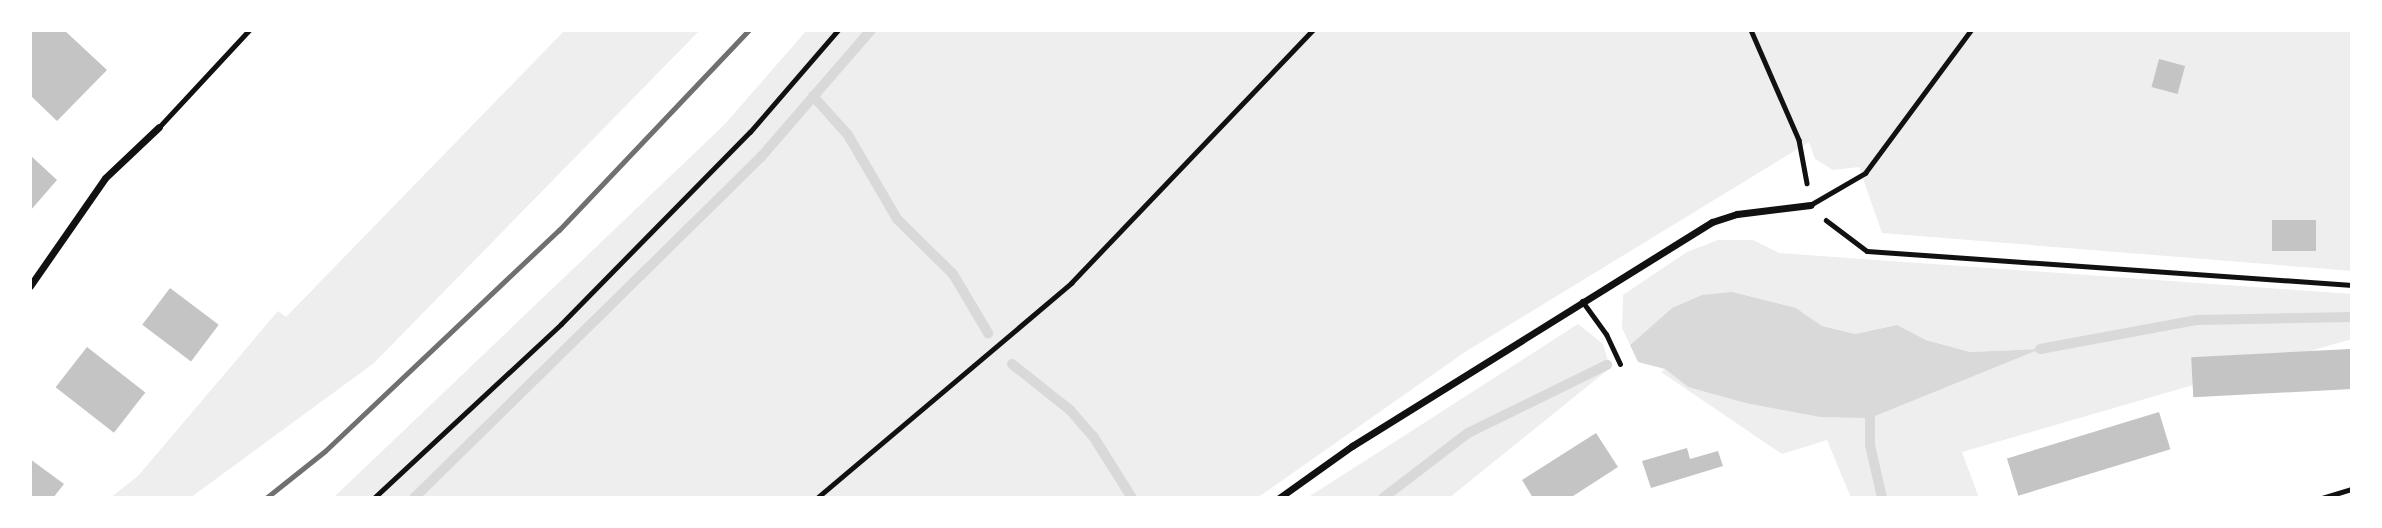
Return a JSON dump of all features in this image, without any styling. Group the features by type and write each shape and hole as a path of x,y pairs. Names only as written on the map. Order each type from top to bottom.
{"street":[{"path":"30,286 105,178 159,127"},
{"path":"1279,498 1352,446 1712,222 1737,214 1810,205"}],"lane":[{"path":"159,127 249,30"},
{"path":"1810,205 1865,173 1971,30"},
{"path":"1582,301 1606,334 1620,364"},
{"path":"2322,498 2352,489"}],"path":[{"path":"373,498 561,324 750,132 838,30"},
{"path":"817,498 1071,283 1312,30"},
{"path":"1751,30 1799,140 1810,205 1867,251 2352,285"}],"shaded area":[{"path":"565,30 700,30 374,363 190,498 110,498 138,476 278,311 286,317"},
{"path":"807,30 2352,30 2352,271 1882,233 1859,167 1833,170 1815,159 1809,142 1465,352 1257,498 333,498 725,124"},
{"path":"1718,240 1753,240 1779,253 2352,294 2352,339 1962,452 1979,498 1851,498 1827,440 1782,454 1661,372 1665,369 1688,387 1820,417 1954,381 2037,349 1970,352 1926,340 1897,325 1855,334 1822,326 1796,308 1672,308 1630,345 1622,328 1623,295 1687,252"},
{"path":"1732,292 1796,308 1822,326 1855,334 1897,325 1926,340 1970,352 2040,349 1870,418 1820,417 1746,403 1688,387 1665,369 1638,362 1630,345 1672,308 1702,295"},
{"path":"1578,324 1603,344 1610,368 1449,498 1307,498"}],"building":[{"path":"30,30 64,30 107,70 57,121 30,95"},
{"path":"2159,59 2185,66 2178,94 2151,87"},
{"path":"30,155 57,180 30,211"},
{"path":"2272,220 2316,220 2316,251 2272,251"},
{"path":"170,288 219,325 191,361 142,325"},
{"path":"87,347 145,393 114,433 56,387"},
{"path":"2350,349 2352,389 2193,397 2191,357"},
{"path":"2159,412 2170,449 2018,496 2007,458"},
{"path":"1596,433 1618,467 1570,498 1533,498 1522,480"},
{"path":"1687,448 1690,459 1718,451 1723,466 1651,488 1642,461"},
{"path":"30,459 64,484 53,498 30,498"}],"waterway":[{"path":"414,498 761,157 871,30"},
{"path":"813,96 848,135 897,219 953,274 988,333"},
{"path":"2040,349 2197,320 2352,317"},
{"path":"1012,364 1070,410 1093,436 1132,498"},
{"path":"1383,498 1468,433 1607,365"},
{"path":"1870,418 1870,445 1882,498"}],"railway":[{"path":"266,498 325,451 559,230 749,30"}]}
